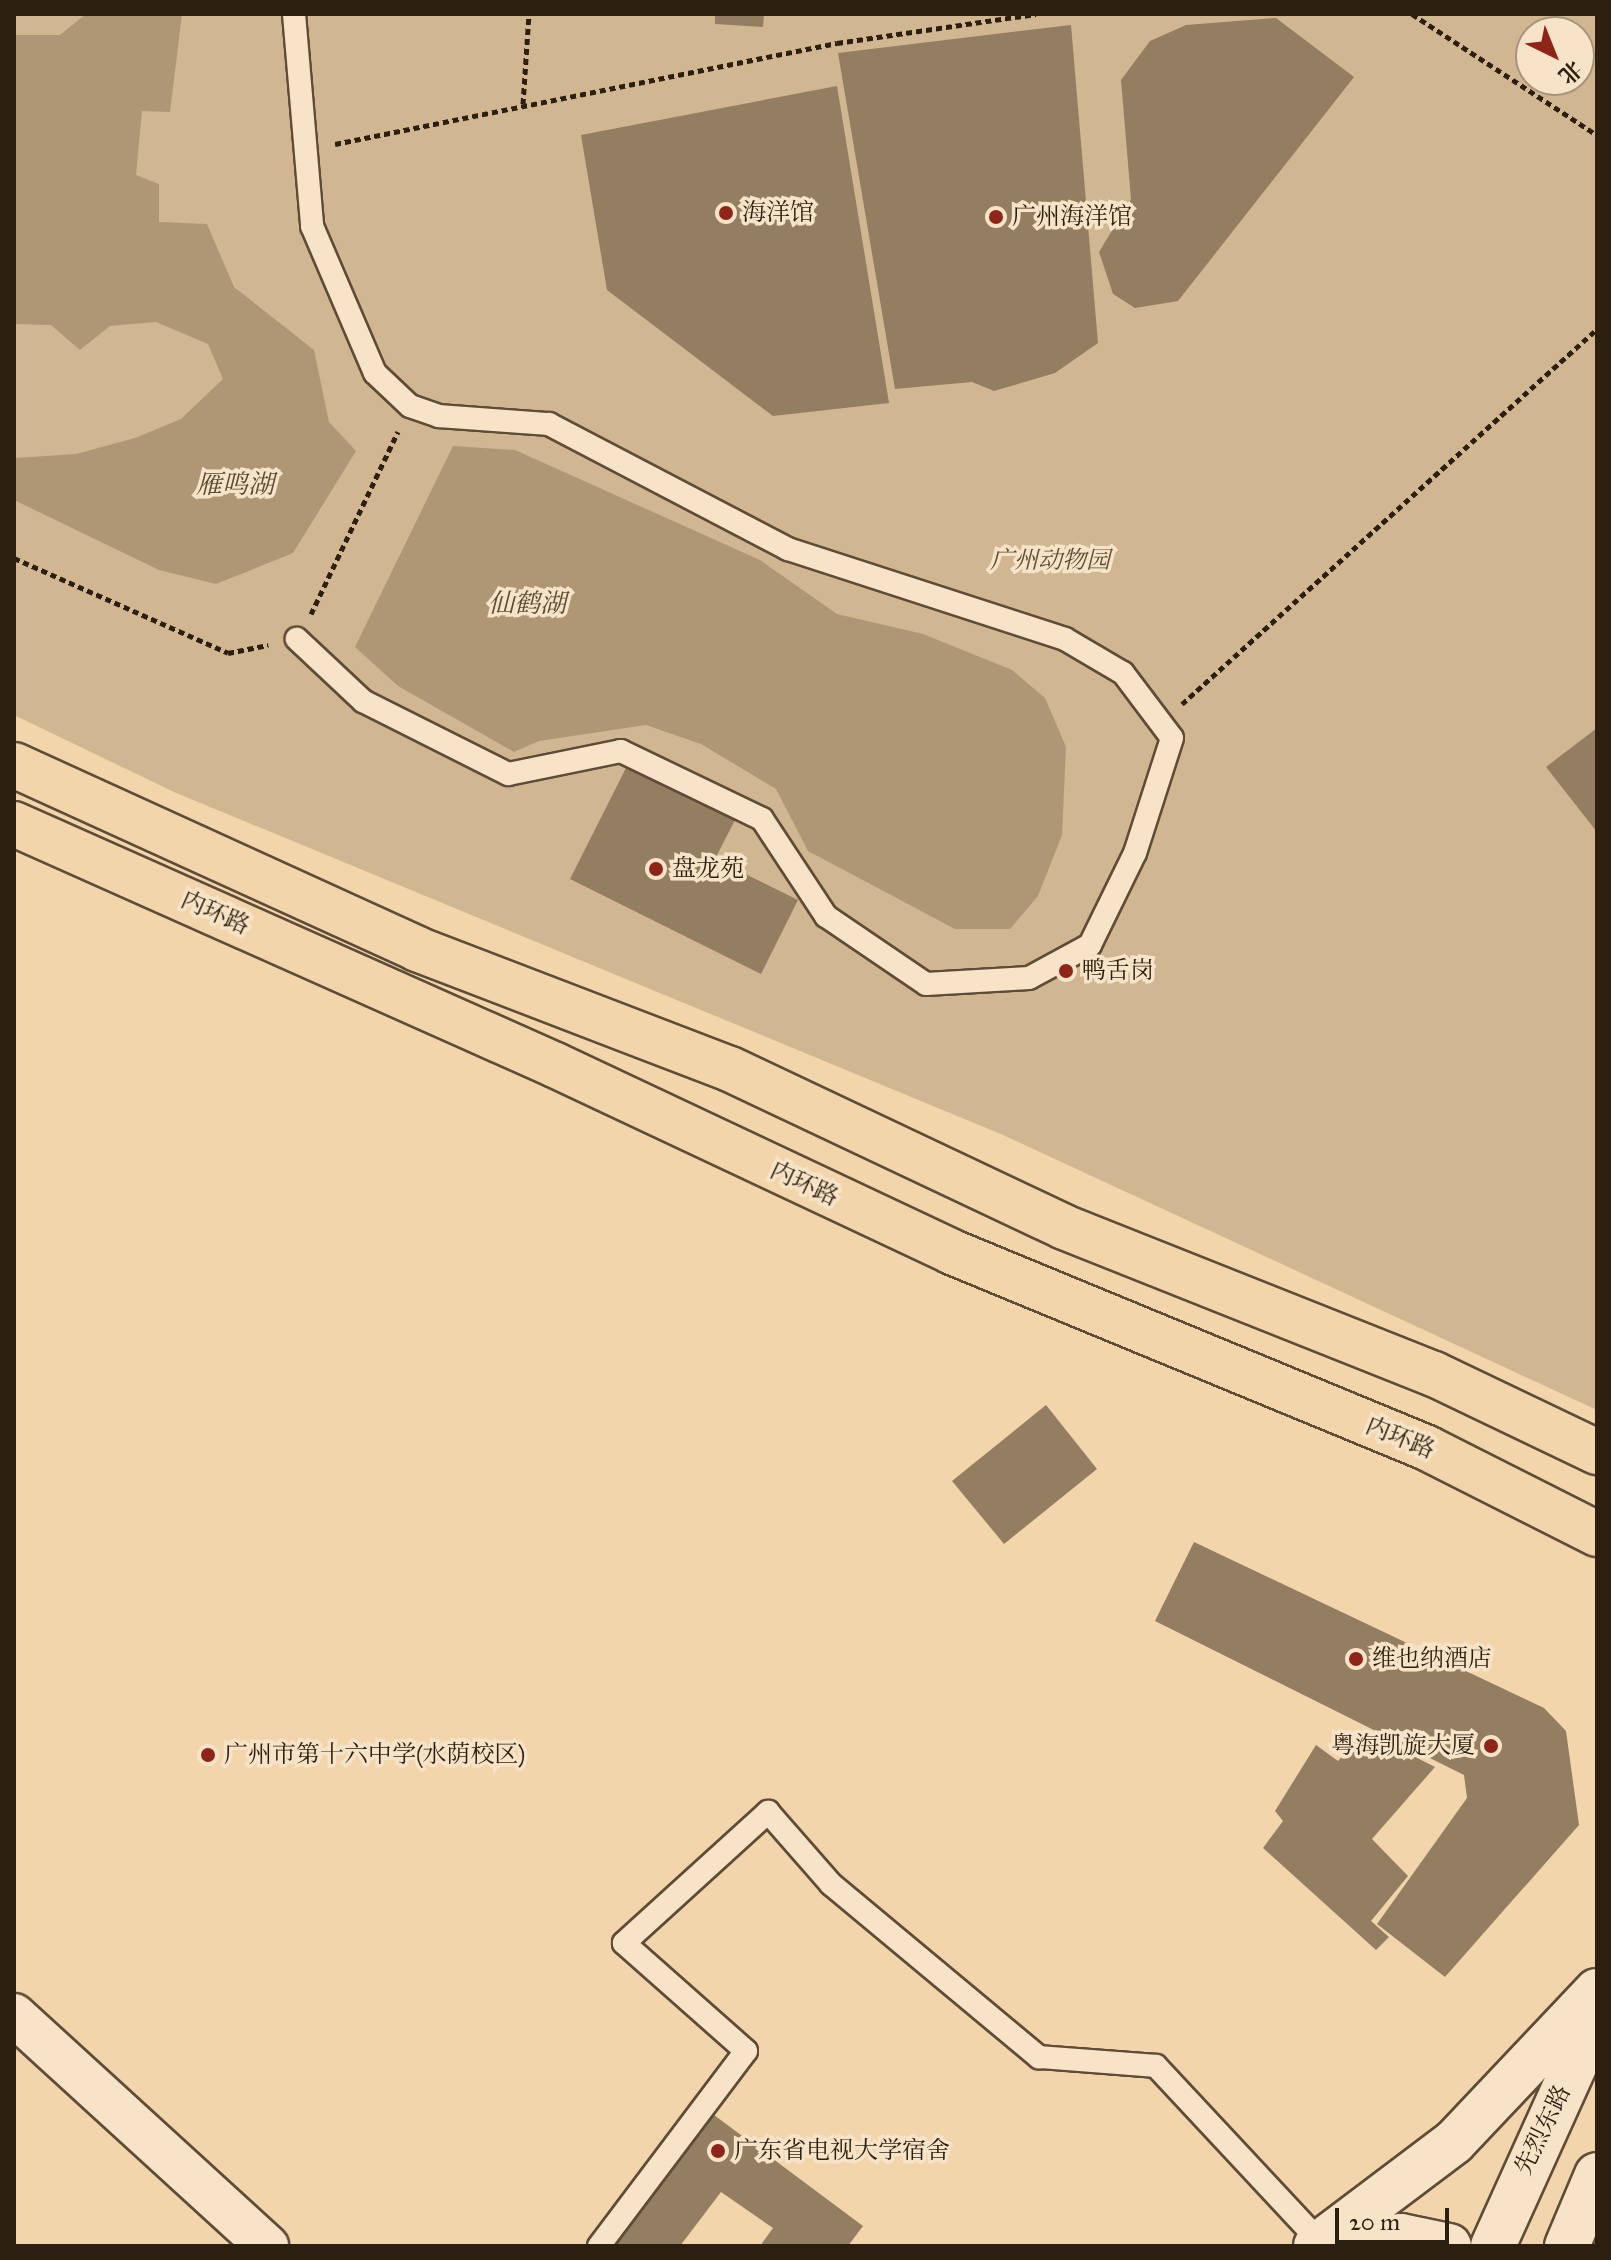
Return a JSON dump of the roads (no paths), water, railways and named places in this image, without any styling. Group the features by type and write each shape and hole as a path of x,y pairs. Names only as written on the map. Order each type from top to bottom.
{"highway":[{"path":"14,765 417,949 730,1069 1064,1227 1434,1374 1597,1452"},
{"name":"内环路","path":"14,824 555,1065 952,1252 1267,1386 1427,1448 1597,1534"},
{"path":"1267,1386 1597,1557"}],"main road":[{"path":"1319,2244 1454,2142 1597,1991"},
{"name":"先烈东路","path":"1493,2246 1597,2016"},
{"path":"1567,2246 1597,2175"},
{"path":"1319,2244 1411,2237 1449,2246"}],"street":[{"path":"14,2015 267,2246"}],"lane":[{"path":"294,14 302,150 312,226 375,373 410,406 439,416 549,424 788,549 1065,639 1123,673 1172,738 1135,853 1090,945 1029,978 926,984 826,916 762,819 621,751 508,774 363,701 297,639"},
{"path":"599,2246 746,2051 624,1943 768,1812 831,1884 1039,2057 1156,2066 1319,2244"}],"water":[{"name":"雁鸣湖","path":"86,14 182,14 170,112 142,111 136,175 159,184 159,222 207,224 234,287 314,350 329,422 356,451 293,553 216,584 159,570 14,500 14,458 76,454 135,438 181,419 223,379 208,344 156,322 110,326 80,350 51,325 14,324 14,35 60,35"},
{"name":"仙鹤湖","path":"453,446 515,450 760,560 837,614 923,634 1012,670 1045,698 1066,747 1062,835 1038,896 1010,929 955,929 808,851 776,789 701,744 646,725 539,741 514,752 398,686 355,647"}],"place":[{"name":"海洋馆","path":"726,213"},
{"name":"广州海洋馆","path":"996,217"},
{"name":"盘龙苑","path":"656,869"},
{"name":"鸭舌岗","path":"1066,971"},
{"name":"维也纳酒店","path":"1356,1659"},
{"name":"粤海凯旋大厦","path":"1491,1746"},
{"name":"广州市第十六中学(水荫校区)","path":"208,1755"},
{"name":"广东省电视大学宿舍","path":"718,2151"}],"park label":[{"name":"广州动物园","path":"1050,561"}]}
